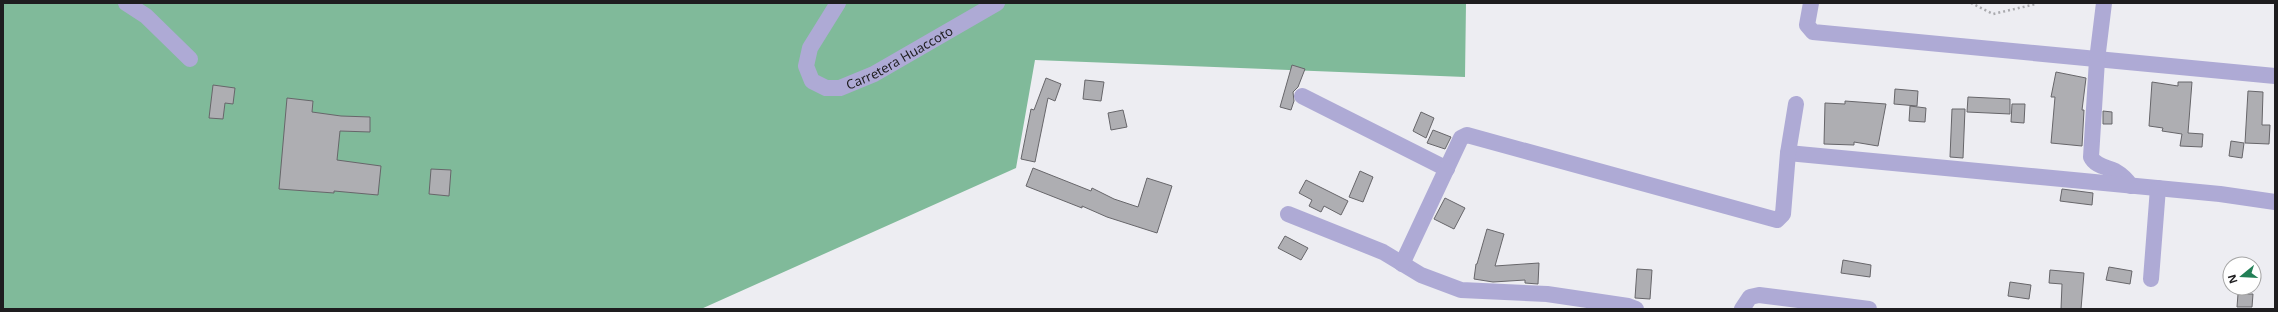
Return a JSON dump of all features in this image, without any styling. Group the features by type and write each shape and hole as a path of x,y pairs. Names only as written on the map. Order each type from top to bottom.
{"street":[{"path":"126,3 146,16 190,59"},
{"name":"Carretera Huaccoto","path":"838,3 810,48 806,66 812,81 826,88 840,88 874,74 997,3"},
{"path":"1811,3 1807,25 1813,32 2275,76"},
{"path":"2104,3 2097,60 2091,157 2096,163 2115,171 2125,178 2131,186"},
{"path":"1302,96 1448,169"},
{"path":"1402,264 1448,169 1461,138 1467,135 1777,220 1783,214 1788,153 1796,104"},
{"path":"1788,153 2158,188 2275,202"},
{"path":"2151,280 2158,188"},
{"path":"1288,214 1383,252 1421,275 1461,290 1547,294 1628,306 1636,309"},
{"path":"1742,309 1750,297 1759,295 1868,309"}],"path":[{"path":"1971,3 1993,14 2036,4"}],"green space":[{"path":"3,3 1466,3 1465,77 1035,60 1016,168 701,309 3,309"}],"building":[{"path":"1292,65 1305,69 1298,87 1293,92 1294,101 1291,110 1280,107"},
{"path":"2056,72 2086,78 2082,110 2084,110 2082,146 2051,143 2055,97 2051,97"},
{"path":"1046,78 1061,84 1055,101 1048,98 1035,162 1021,159 1031,109 1034,110"},
{"path":"1085,80 1104,82 1101,101 1083,99"},
{"path":"2152,82 2178,86 2178,82 2192,82 2188,133 2203,134 2202,147 2180,146 2182,134 2162,131 2163,128 2149,126"},
{"path":"213,85 235,88 233,104 225,103 223,119 209,118"},
{"path":"1895,89 1918,91 1917,106 1894,104"},
{"path":"2248,91 2263,92 2262,125 2270,125 2269,144 2245,143"},
{"path":"1968,97 2010,99 2010,114 1967,112"},
{"path":"287,98 313,101 312,112 341,116 370,117 370,132 340,131 337,160 381,166 378,195 334,191 334,193 279,189"},
{"path":"1845,101 1886,104 1878,146 1854,142 1854,145 1824,144 1825,103 1845,104"},
{"path":"2012,104 2025,104 2024,123 2011,122"},
{"path":"1910,106 1926,108 1925,122 1909,121"},
{"path":"1952,109 1965,109 1963,158 1950,157"},
{"path":"1123,110 1127,127 1111,130 1108,113"},
{"path":"2103,111 2112,112 2112,124 2103,124"},
{"path":"1421,112 1434,118 1426,138 1413,131"},
{"path":"1433,130 1451,137 1445,149 1427,143"},
{"path":"2231,141 2244,143 2242,158 2229,156"},
{"path":"1033,168 1091,191 1092,188 1114,199 1138,207 1147,178 1172,186 1157,233 1107,217 1082,206 1082,208 1026,186"},
{"path":"431,169 451,170 449,196 429,194"},
{"path":"1360,171 1373,177 1363,202 1349,197"},
{"path":"1306,180 1348,201 1341,215 1324,206 1321,212 1309,206 1312,200 1299,193"},
{"path":"2062,189 2093,193 2092,205 2060,201"},
{"path":"1445,198 1465,208 1454,229 1434,219"},
{"path":"1487,229 1504,234 1495,266 1539,263 1538,284 1525,283 1525,280 1493,282 1474,279 1476,264"},
{"path":"1285,236 1308,248 1301,260 1278,248"},
{"path":"1843,260 1871,265 1870,277 1841,273"},
{"path":"2109,267 2132,271 2130,284 2106,280"},
{"path":"1637,269 1652,270 1650,299 1635,298"},
{"path":"2050,270 2084,273 2081,309 2061,309 2062,284 2049,283"},
{"path":"2010,282 2031,285 2029,299 2008,296"},
{"path":"2238,296 2253,296 2252,307 2237,307"}]}
